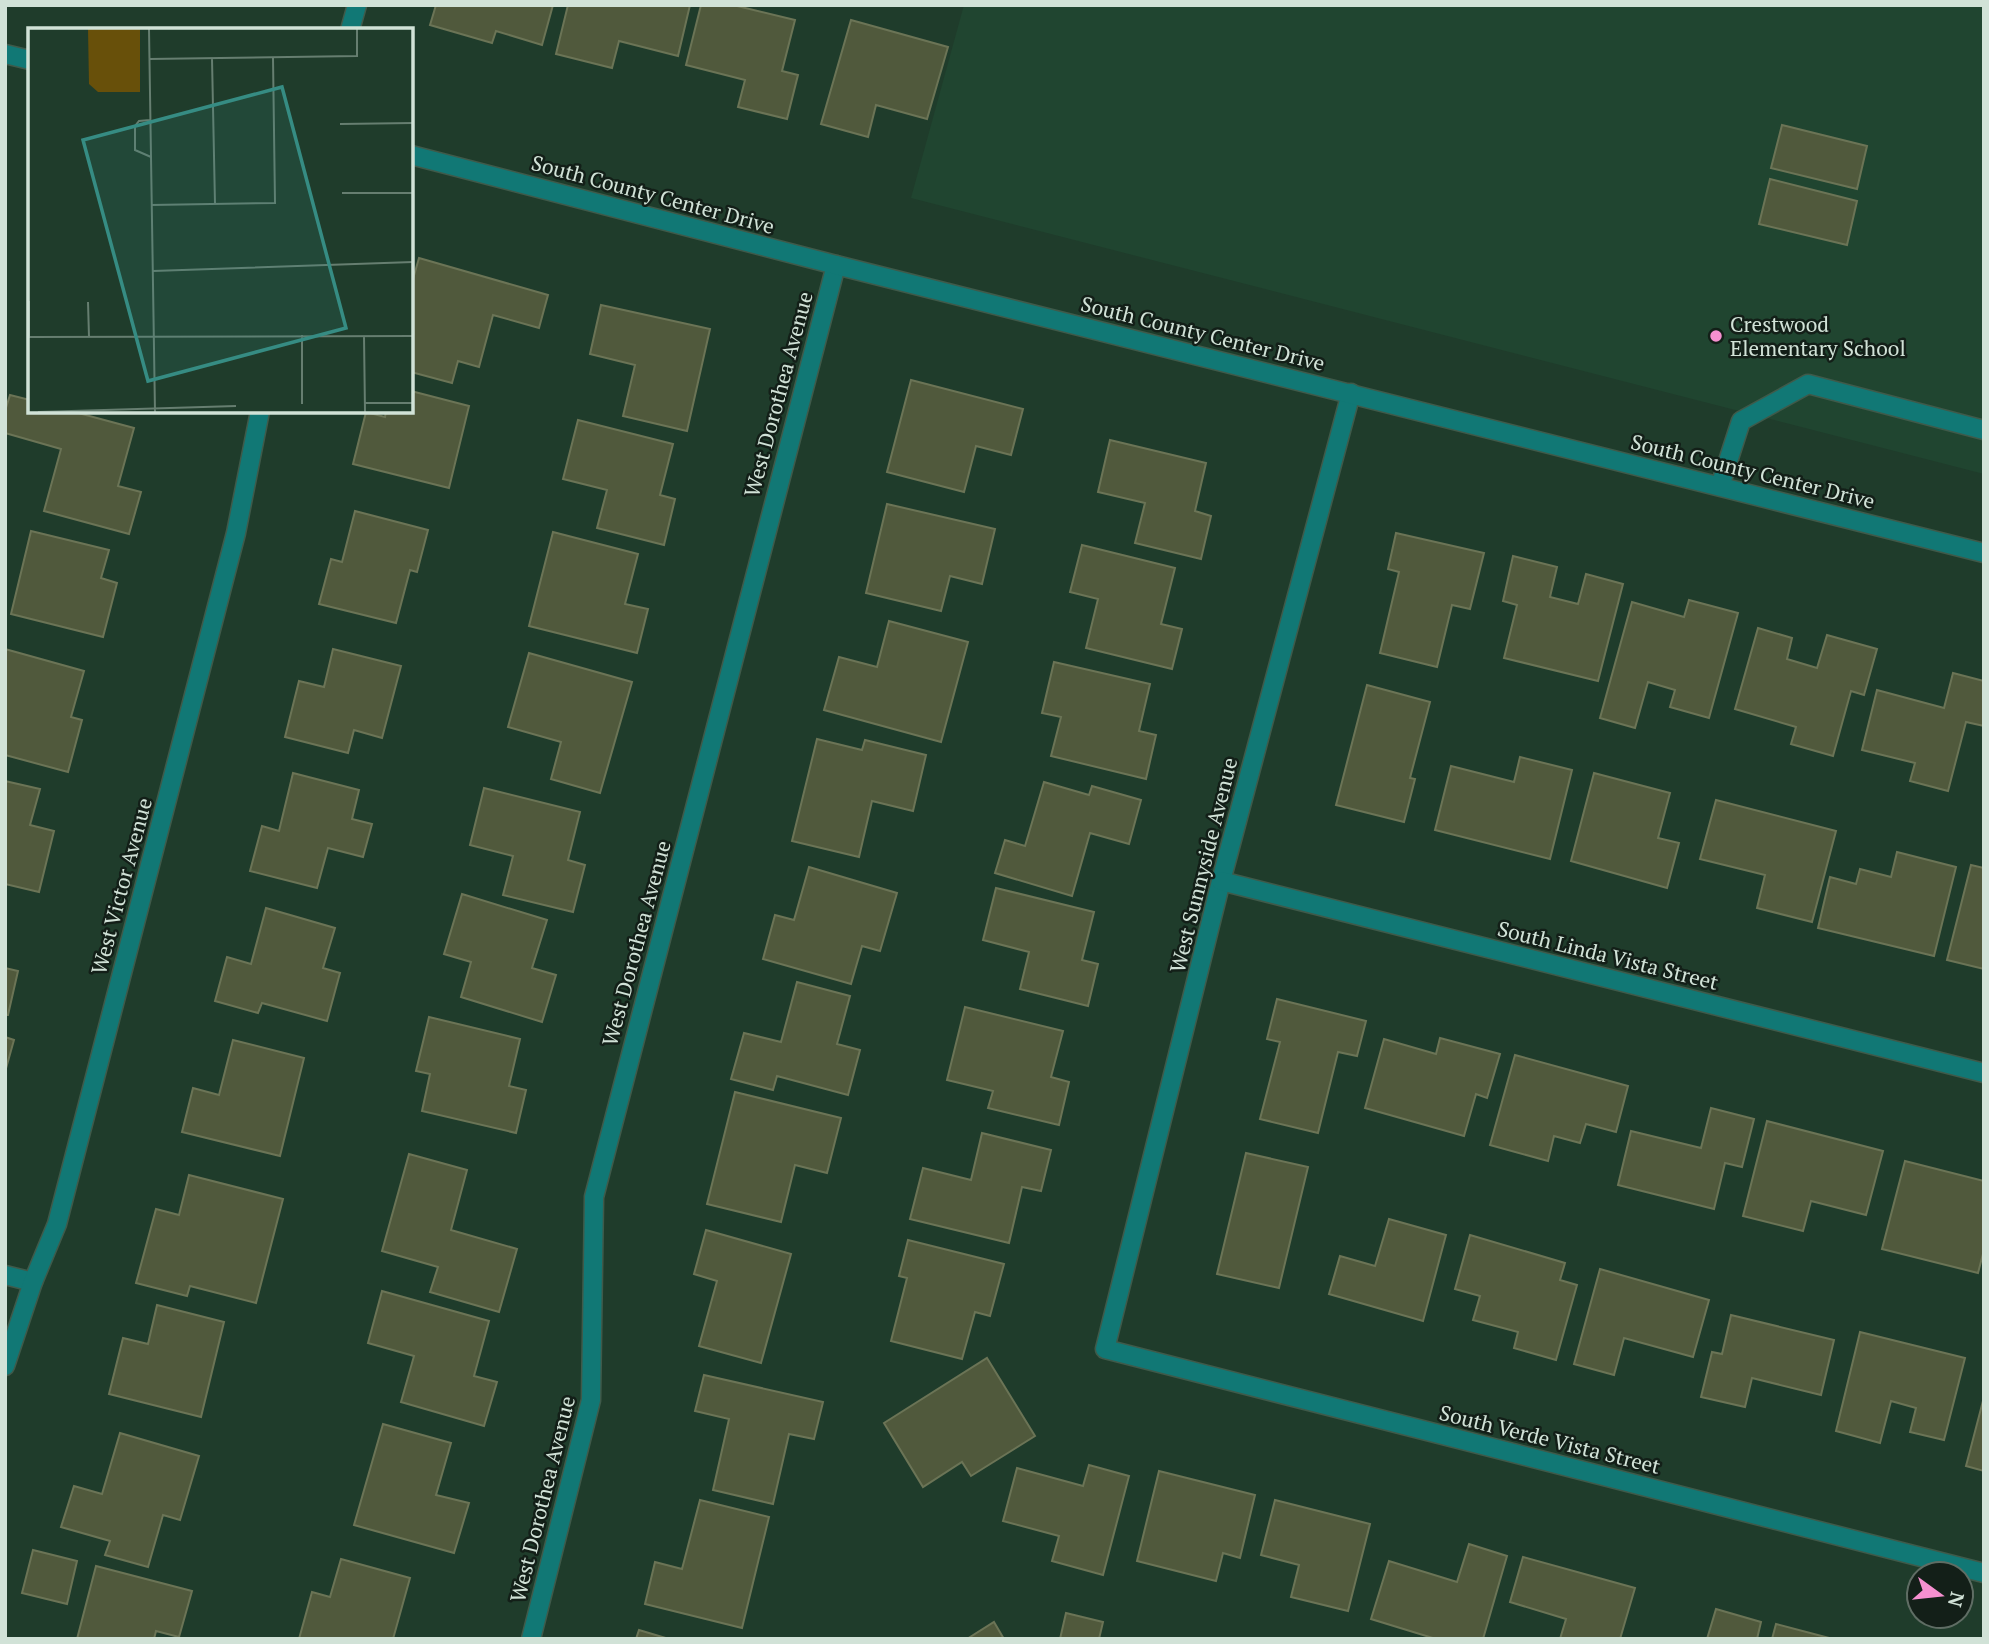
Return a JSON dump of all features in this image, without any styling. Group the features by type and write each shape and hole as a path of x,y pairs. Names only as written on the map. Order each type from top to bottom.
{"street":[{"path":"351,28 357,5"},
{"path":"5,54 28,60"},
{"name":"South County Center Drive","path":"413,156 836,265 1984,553"},
{"name":"West Dorothea Avenue","path":"531,1639 591,1399 594,1197 836,265"},
{"path":"1720,486 1741,421 1808,384 1984,429"},
{"name":"West Sunnyside Avenue","path":"1105,1349 1222,881 1351,393"},
{"name":"West Victor Avenue","path":"5,1366 33,1282 57,1224 236,533 260,413"},
{"name":"South Linda Vista Street","path":"1222,881 1984,1073"},
{"path":"5,1275 33,1282"},
{"name":"South Verde Vista Street","path":"1105,1349 1984,1573"}],"shaded area":[{"name":"Crestwood Elementary School","path":"964,5 1984,5 1984,474 911,198"}],"building":[{"path":"436,5 553,5 542,45 496,31 492,43 430,25"},
{"path":"568,5 690,5 678,56 619,41 612,68 556,54"},
{"path":"701,5 733,5 795,20 782,71 798,75 787,119 738,107 745,80 686,65"},
{"path":"851,20 948,47 927,119 876,105 868,137 821,124"},
{"path":"1782,125 1867,146 1857,189 1771,168"},
{"path":"1770,179 1857,201 1847,245 1759,224"},
{"path":"419,258 548,295 539,328 493,315 479,367 458,361 452,383 413,373 413,279"},
{"path":"601,305 710,329 687,431 623,416 635,365 590,354"},
{"path":"911,380 1023,409 1011,455 976,446 964,492 887,472"},
{"path":"413,392 469,406 449,488 353,464 366,413 385,417 386,413 413,413"},
{"path":"10,395 28,400 28,413 78,413 134,428 118,486 141,492 129,534 44,511 61,449 5,433 5,411"},
{"path":"578,420 673,444 660,495 675,499 664,545 597,528 607,490 563,479"},
{"path":"1110,440 1206,463 1195,511 1211,516 1201,559 1135,543 1145,503 1098,492"},
{"path":"887,504 995,529 982,584 950,576 941,611 866,593"},
{"path":"355,511 428,530 417,572 410,570 396,623 319,604 331,559 342,562"},
{"path":"31,531 109,550 101,578 117,583 103,637 11,614"},
{"path":"553,532 638,554 625,604 648,609 637,653 529,626"},
{"path":"1396,533 1484,553 1470,609 1452,605 1437,667 1380,653 1399,572 1388,569"},
{"path":"1082,545 1175,568 1161,624 1182,629 1172,669 1086,648 1098,599 1070,592"},
{"path":"1513,556 1557,567 1550,597 1578,604 1586,574 1623,584 1598,681 1504,658 1517,605 1503,601"},
{"path":"1689,600 1738,613 1709,718 1670,707 1675,690 1648,682 1635,728 1600,718 1632,602 1684,617"},
{"path":"889,621 968,642 941,742 824,710 839,657 877,667"},
{"path":"1758,628 1792,638 1787,659 1817,668 1827,635 1877,649 1864,695 1851,691 1833,756 1791,744 1796,727 1735,709"},
{"path":"5,649 84,671 71,717 82,720 68,772 5,755"},
{"path":"333,649 401,666 382,738 354,730 348,753 285,737 299,681 324,687"},
{"path":"529,653 632,682 600,793 551,779 561,742 508,727"},
{"path":"1054,662 1150,684 1139,731 1156,735 1146,779 1051,756 1061,717 1042,713"},
{"path":"1953,673 1984,681 1984,726 1966,722 1948,791 1910,781 1915,763 1862,750 1877,690 1944,708"},
{"path":"1367,685 1430,702 1410,778 1415,779 1404,822 1336,805"},
{"path":"817,739 862,750 865,740 926,755 913,811 872,801 859,857 792,841"},
{"path":"1520,757 1572,770 1550,859 1435,830 1451,766 1514,782"},
{"path":"293,773 359,790 352,819 372,824 363,857 328,848 317,888 250,871 262,826 279,831"},
{"path":"1594,773 1670,793 1658,838 1679,843 1667,888 1571,861"},
{"path":"5,781 40,789 30,825 54,831 39,892 5,884"},
{"path":"1044,782 1089,795 1092,786 1141,800 1129,844 1090,833 1072,896 995,873 1005,840 1025,846"},
{"path":"484,788 580,812 568,860 585,865 573,912 503,895 513,856 470,845"},
{"path":"1716,800 1836,831 1812,922 1757,908 1765,875 1700,859"},
{"path":"1897,852 1956,867 1934,956 1818,928 1830,877 1856,884 1860,869 1891,877"},
{"path":"1971,865 1984,868 1984,969 1947,960"},
{"path":"809,867 897,893 880,951 862,946 851,984 763,959 775,915 794,920"},
{"path":"996,888 1094,912 1082,960 1098,964 1088,1006 1020,989 1029,952 983,940"},
{"path":"462,894 547,920 532,968 556,975 542,1022 461,997 471,962 444,954"},
{"path":"266,908 335,928 323,968 340,973 327,1021 262,1003 258,1013 215,1001 227,957 251,964"},
{"path":"5,968 18,971 8,1015 5,1015"},
{"path":"797,982 850,996 837,1044 860,1050 848,1095 777,1076 773,1090 731,1079 744,1033 781,1042"},
{"path":"1277,999 1366,1021 1357,1056 1338,1052 1318,1133 1260,1119 1280,1042 1267,1039"},
{"path":"965,1007 1063,1031 1051,1077 1069,1082 1059,1125 988,1108 993,1091 947,1080"},
{"path":"429,1017 520,1039 509,1086 526,1090 516,1133 422,1111 430,1074 416,1071"},
{"path":"5,1037 14,1040 5,1072"},
{"path":"1440,1038 1500,1054 1487,1098 1476,1094 1464,1136 1365,1108 1384,1039 1436,1054"},
{"path":"233,1040 304,1058 280,1156 182,1132 193,1088 219,1095"},
{"path":"1515,1055 1628,1086 1616,1132 1586,1124 1580,1143 1554,1136 1548,1161 1490,1145"},
{"path":"735,1092 841,1118 827,1173 795,1165 781,1222 707,1204"},
{"path":"1711,1108 1754,1119 1742,1167 1725,1163 1714,1209 1618,1185 1631,1131 1701,1148"},
{"path":"1767,1121 1883,1151 1866,1215 1811,1201 1803,1231 1743,1216"},
{"path":"982,1133 1051,1150 1041,1191 1022,1187 1009,1243 910,1219 923,1168 971,1180"},
{"path":"1246,1153 1308,1167 1279,1288 1217,1274"},
{"path":"409,1154 467,1170 451,1230 517,1249 499,1312 430,1292 438,1267 382,1251"},
{"path":"1905,1161 1984,1181 1984,1250 1978,1273 1882,1249"},
{"path":"189,1175 283,1199 256,1303 190,1286 187,1296 136,1283 156,1209 179,1215"},
{"path":"1389,1219 1446,1235 1423,1321 1329,1294 1340,1256 1375,1266"},
{"path":"706,1230 791,1254 761,1363 699,1346 717,1281 694,1274"},
{"path":"1470,1235 1565,1263 1560,1280 1577,1285 1556,1360 1514,1348 1518,1332 1473,1320 1480,1296 1455,1289"},
{"path":"908,1240 1004,1264 990,1316 975,1312 962,1359 891,1341 907,1278 899,1276"},
{"path":"1600,1269 1709,1300 1693,1357 1624,1338 1614,1375 1574,1364"},
{"path":"382,1291 489,1321 474,1376 497,1382 484,1426 401,1402 414,1356 368,1343"},
{"path":"157,1305 224,1322 201,1417 109,1394 123,1338 148,1344"},
{"path":"1731,1315 1834,1340 1821,1395 1752,1378 1745,1407 1701,1397 1712,1352 1722,1354"},
{"path":"1860,1332 1965,1358 1944,1440 1910,1432 1916,1408 1891,1401 1880,1443 1836,1431"},
{"path":"987,1358 1035,1436 971,1476 962,1462 923,1487 884,1423"},
{"path":"704,1375 823,1402 814,1439 789,1434 773,1504 713,1490 729,1419 695,1411"},
{"path":"1984,1397 1984,1471 1966,1466"},
{"path":"383,1424 451,1443 436,1495 469,1503 454,1553 354,1525"},
{"path":"120,1433 199,1456 180,1520 163,1515 148,1567 105,1555 110,1541 61,1527 74,1486 102,1494"},
{"path":"1089,1465 1129,1476 1103,1575 1052,1561 1059,1536 1003,1521 1017,1468 1083,1486"},
{"path":"1159,1471 1255,1495 1240,1558 1223,1553 1216,1581 1137,1561"},
{"path":"700,1500 769,1517 742,1628 645,1604 655,1562 682,1569"},
{"path":"1275,1500 1370,1524 1348,1611 1291,1597 1299,1565 1261,1555"},
{"path":"1469,1544 1507,1556 1483,1639 1436,1639 1371,1619 1389,1561 1457,1582"},
{"path":"33,1550 77,1561 67,1604 22,1593"},
{"path":"1523,1557 1635,1588 1620,1639 1560,1639 1566,1619 1510,1602"},
{"path":"341,1559 410,1578 393,1639 299,1639 312,1592 330,1597"},
{"path":"96,1566 192,1591 179,1637 156,1631 154,1639 77,1639"},
{"path":"1716,1609 1761,1622 1757,1639 1707,1639"},
{"path":"1066,1613 1103,1622 1099,1639 1060,1639"},
{"path":"994,1622 1004,1639 967,1639"},
{"path":"1776,1624 1833,1639 1772,1639"},
{"path":"639,1630 669,1639 636,1639"}],"place":[{"name":"Crestwood Elementary School","path":"1716,336"}]}
